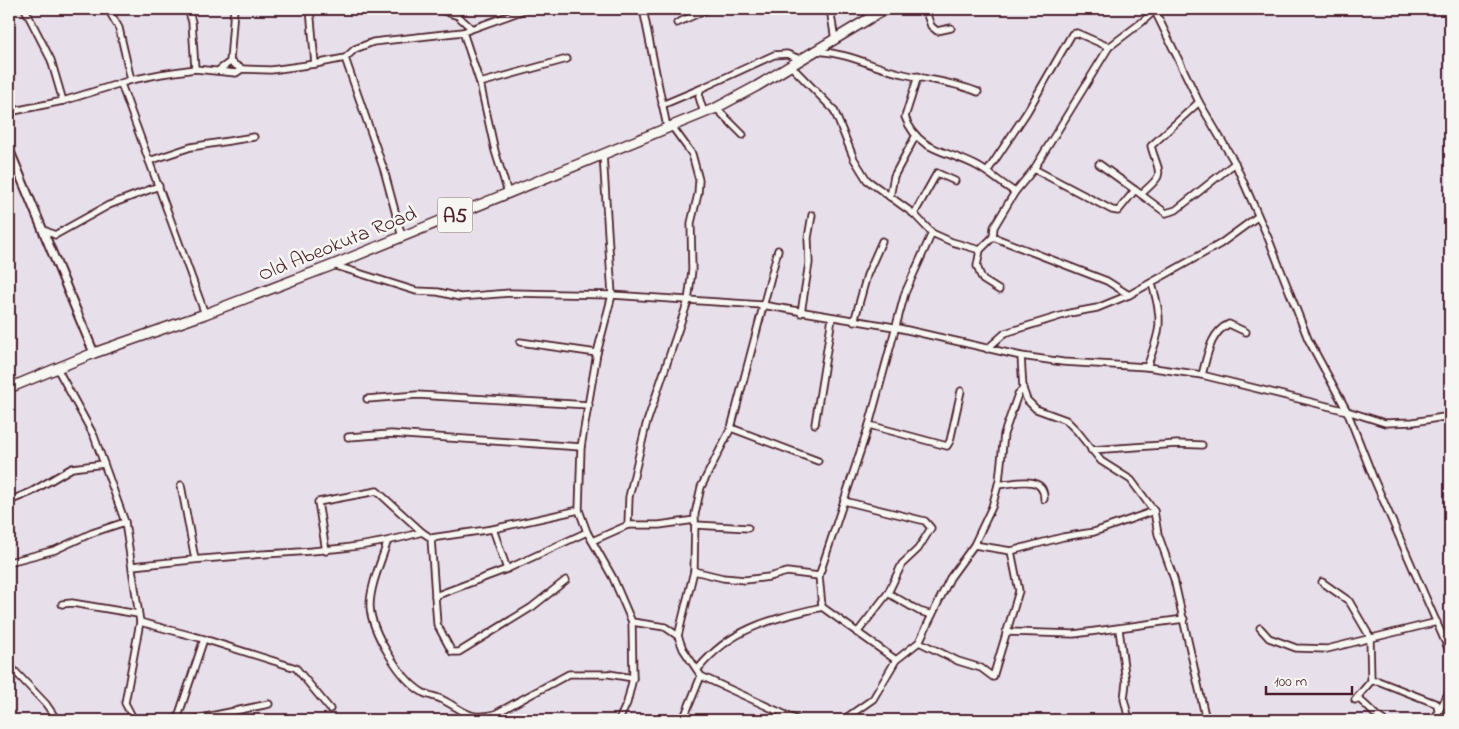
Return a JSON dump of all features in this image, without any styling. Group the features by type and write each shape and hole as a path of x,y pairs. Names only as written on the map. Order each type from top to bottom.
{"highway":[{"name":"Old Abeokuta Road","path":"9,388 58,370 94,353 205,314 333,265 716,108 802,60 885,9"}],"street":[{"path":"25,9 51,60 63,101"},
{"path":"108,9 119,28 131,80"},
{"path":"188,9 192,22 195,69"},
{"path":"219,70 230,62 234,9"},
{"path":"310,9 315,64"},
{"path":"438,9 458,16 471,28"},
{"path":"230,62 242,69 271,70 315,64 345,58 355,49 373,42 463,32 527,9"},
{"path":"628,525 629,497 646,425 688,301 692,270 691,223 698,194 699,180 692,154 669,126 662,105 643,9"},
{"path":"677,22 708,9"},
{"path":"830,9 835,40"},
{"path":"924,9 931,26 937,31 951,28"},
{"path":"999,290 983,280 980,274 977,266 980,250 993,237 994,227 1015,192 1034,169 1109,47 1142,22 1154,9"},
{"path":"1154,9 1199,102 1235,163 1308,338 1347,411 1373,477 1450,653"},
{"path":"463,32 480,83 495,151 508,193"},
{"path":"986,172 1027,112 1072,34 1077,33 1109,47"},
{"path":"817,51 848,55 879,67 946,80 978,92"},
{"path":"662,105 774,55 787,54 802,60"},
{"path":"345,58 384,170 402,237"},
{"path":"480,83 567,59"},
{"path":"790,66 834,110 854,159 867,180 914,214 932,233 952,242 980,250"},
{"path":"9,112 63,101 131,80 195,69 236,73 242,69"},
{"path":"918,76 905,117 915,137 939,151 974,164 1015,192"},
{"path":"121,84 205,314"},
{"path":"700,89 699,97 704,113"},
{"path":"1141,194 1157,181 1159,165 1151,146 1199,102"},
{"path":"716,108 743,135"},
{"path":"149,162 191,147 254,137"},
{"path":"890,197 894,176 915,137"},
{"path":"9,149 94,353"},
{"path":"603,154 612,295 597,352 581,447 579,510 587,532 613,578 632,622 633,678 627,702 619,720"},
{"path":"1099,164 1166,213 1172,213 1235,163"},
{"path":"1034,169 1112,210 1118,211 1135,190"},
{"path":"914,214 937,174 955,181"},
{"path":"44,230 54,235 109,205 159,186"},
{"path":"801,313 809,264 808,238 812,215"},
{"path":"988,349 1005,333 1070,313 1097,308 1129,296 1220,244 1258,217"},
{"path":"896,660 822,606 818,576 869,425 894,327 905,294 932,233"},
{"path":"993,237 1107,281 1129,296"},
{"path":"854,322 867,274 882,241"},
{"path":"678,636 694,571 695,522 701,487 731,428 752,356 762,305 778,250"},
{"path":"333,265 416,291 438,292 460,297 510,293 612,295 762,305 854,322 894,327 1021,356 1063,362 1146,367 1202,375 1347,411 1385,423 1413,422 1450,416"},
{"path":"1146,367 1160,331 1160,319 1152,284"},
{"path":"815,424 832,318"},
{"path":"1202,375 1214,337 1222,327 1229,324 1246,332"},
{"path":"520,342 597,352"},
{"path":"1021,356 1023,389 1026,400 1036,409 1066,420 1101,461 1131,480 1154,511 1158,534 1174,579 1184,619 1206,720"},
{"path":"58,370 94,436 125,522 140,622 125,703 134,720"},
{"path":"843,720 872,700 896,660 920,642 950,578 974,545 992,507 998,485 1004,434 1018,394 1023,389"},
{"path":"869,425 946,446 950,441 961,391"},
{"path":"367,399 417,395 589,405"},
{"path":"731,428 818,461"},
{"path":"348,437 391,434 581,447"},
{"path":"1092,450 1177,444 1202,445"},
{"path":"9,501 31,492 72,468 104,464"},
{"path":"998,485 1030,481 1038,484 1044,492 1044,499"},
{"path":"181,485 195,559"},
{"path":"326,551 318,502 377,490 431,538 493,530 579,510"},
{"path":"844,501 925,521 931,528 918,549 902,564 888,593 857,633"},
{"path":"974,545 1011,552 1063,537 1094,532 1154,511"},
{"path":"9,562 56,550 92,533 125,522"},
{"path":"592,542 628,525 695,522 748,528"},
{"path":"493,530 507,570"},
{"path":"132,566 195,559 326,551 387,543 422,532"},
{"path":"435,596 507,570 587,532"},
{"path":"431,538 437,624 452,652 459,652 532,607 566,580"},
{"path":"387,543 370,606 379,638 404,676 421,692 442,700 476,718 483,718 495,714 569,674 609,674 633,678"},
{"path":"920,642 958,661 981,668 993,677 1019,591 1011,552"},
{"path":"694,571 723,578 745,580 769,578 787,572 818,576"},
{"path":"1322,582 1349,601 1370,637 1371,681 1355,700 1358,699 1364,702 1372,714 1383,720"},
{"path":"888,593 919,611 932,615"},
{"path":"62,604 72,603 138,614"},
{"path":"698,669 713,651 757,624 822,606"},
{"path":"1006,632 1074,634 1184,619"},
{"path":"140,622 204,638 296,668 330,710"},
{"path":"632,622 665,627 678,636 683,649 701,676 797,720"},
{"path":"1260,628 1270,638 1296,648 1342,646 1370,637 1437,622"},
{"path":"1119,629 1126,682 1124,699 1129,720"},
{"path":"180,720 179,714 204,638"},
{"path":"9,665 46,704 57,720"},
{"path":"683,720 701,676"},
{"path":"1371,681 1378,681 1437,704 1438,711"},
{"path":"1434,720 1450,690"},
{"path":"191,720 269,704"}]}
